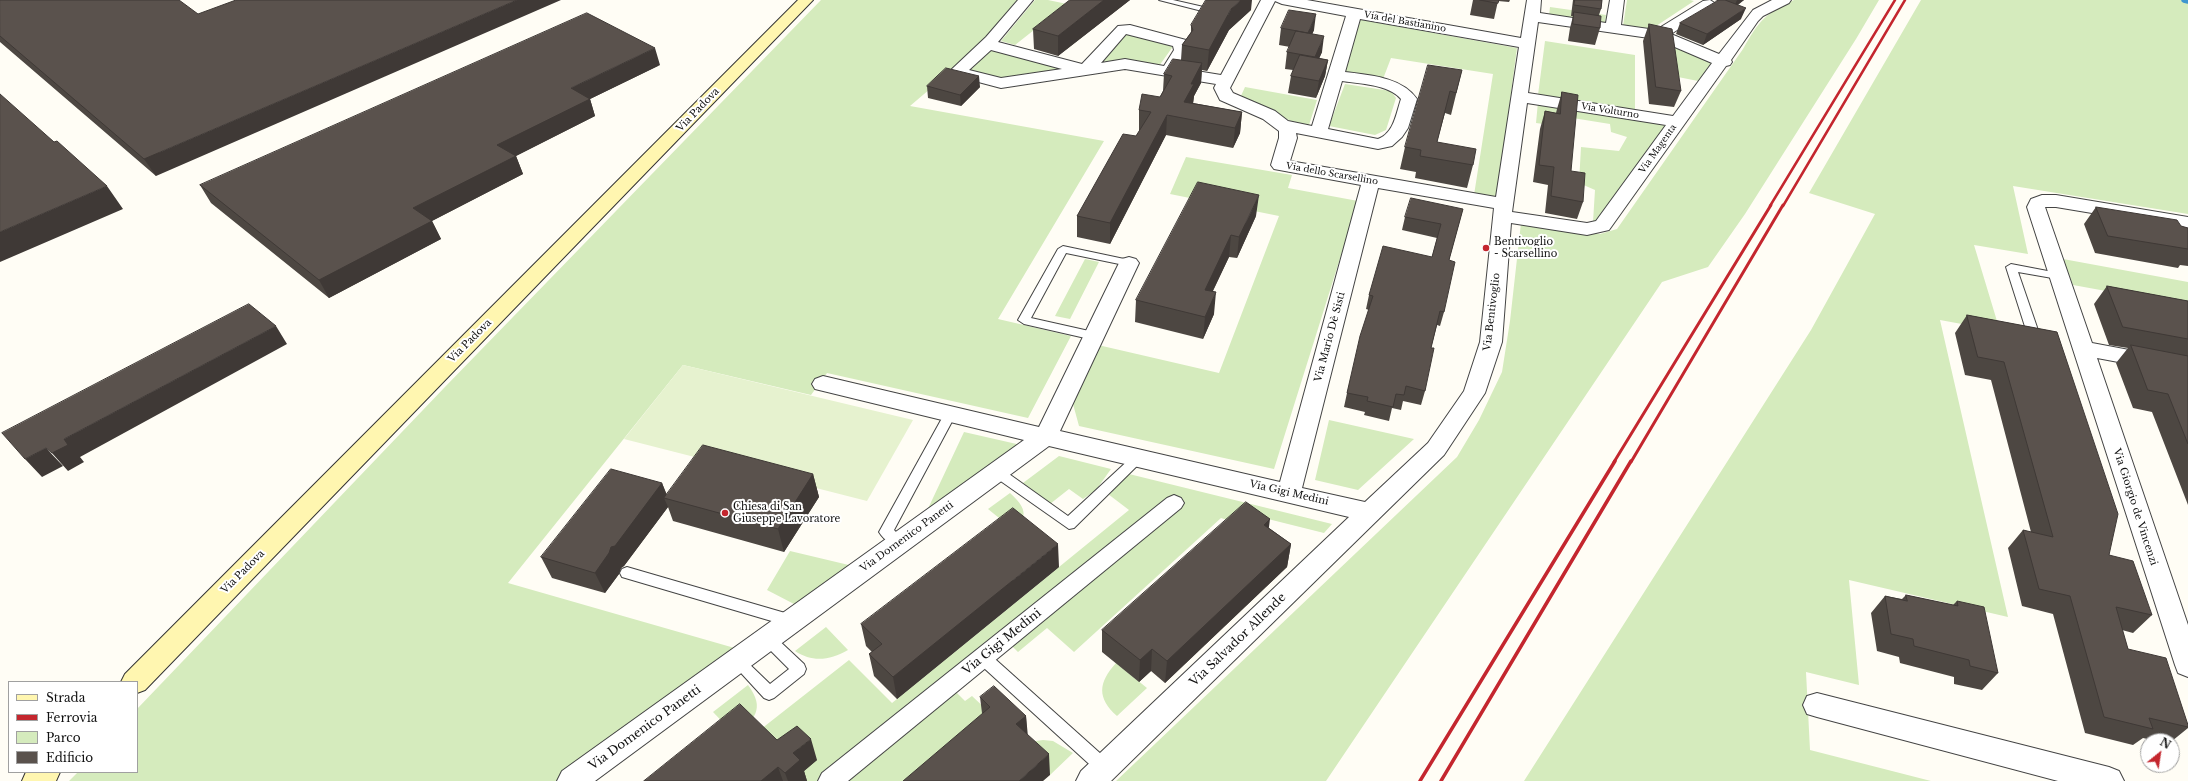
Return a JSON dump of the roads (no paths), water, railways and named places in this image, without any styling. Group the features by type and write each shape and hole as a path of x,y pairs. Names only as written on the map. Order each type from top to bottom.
{"main road":[{"name":"Via Padova","path":"136,681 806,0"},
{"path":"37,781 45,773"}],"street":[{"path":"1026,0 987,44 958,72 1001,83 1125,64 1226,81"},
{"path":"1268,0 1222,88 1226,96 1268,116 1285,126 1370,143 1384,143 1395,136 1399,130 1409,99 1403,90 1395,86 1335,75"},
{"name":"Via del Bastianino","path":"1282,0 1528,44"},
{"path":"1613,28 1617,0"},
{"path":"1659,35 1708,4 1698,0"},
{"name":"Via Magenta","path":"1503,210 1587,228 1602,226 1677,122 1724,62 1753,18 1758,13 1784,0"},
{"path":"1533,8 1613,28 1659,35 1724,62"},
{"name":"Via Bentivoglio","path":"1371,513 1436,449 1474,393 1491,342 1503,210 1533,8"},
{"path":"1318,133 1354,13"},
{"path":"1086,70 1116,34 1123,29 1180,43 1182,50 1168,71"},
{"path":"1018,52 1035,39"},
{"path":"987,44 1086,70"},
{"name":"Via Volturno","path":"1520,97 1677,122"},
{"name":"Via dello Scarsellino","path":"1285,126 1289,133 1280,165 1371,181 1503,210"},
{"name":"Via Mario Dè Sisti","path":"1289,493 1371,181"},
{"name":"Via Giorgio de Vincenzi","path":"2188,223 2062,202 2042,201 2036,206 2188,665"},
{"path":"1046,436 1129,262"},
{"path":"2082,348 2188,368"},
{"name":"Via Gigi Medini","path":"823,384 1371,513"},
{"name":"Via Domenico Panetti","path":"572,781 1046,436"},
{"name":"Via Gigi Medini","path":"830,781 1174,503"},
{"name":"Via Salvador Allende","path":"1098,774 1371,513"},
{"path":"1817,705 2110,781"}],"lane":[{"path":"1163,0 1210,11 1220,0"},
{"path":"1094,336 1024,320 1063,250 1129,262"},
{"path":"2034,336 2012,268 2058,276"},
{"path":"900,543 886,532 950,414"},
{"path":"998,472 1069,524 1138,458"},
{"path":"628,573 792,621"},
{"path":"737,662 769,693 800,669 768,639"},
{"name":"Via Salvador Allende","path":"990,664 1098,774"}],"waterway":[{"path":"2184,0 2188,1"}],"railway":[{"path":"1770,206 1895,0"},
{"path":"1783,206 1905,0"},
{"path":"1614,462 1771,205"},
{"path":"1631,462 1783,205"},
{"path":"1420,781 1615,461"},
{"path":"1441,781 1631,461"}],"place":[{"name":"Bentivoglio - Scarsellino","path":"1486,248"},
{"name":"Chiesa di San Giuseppe Lavoratore","path":"725,513"}]}
